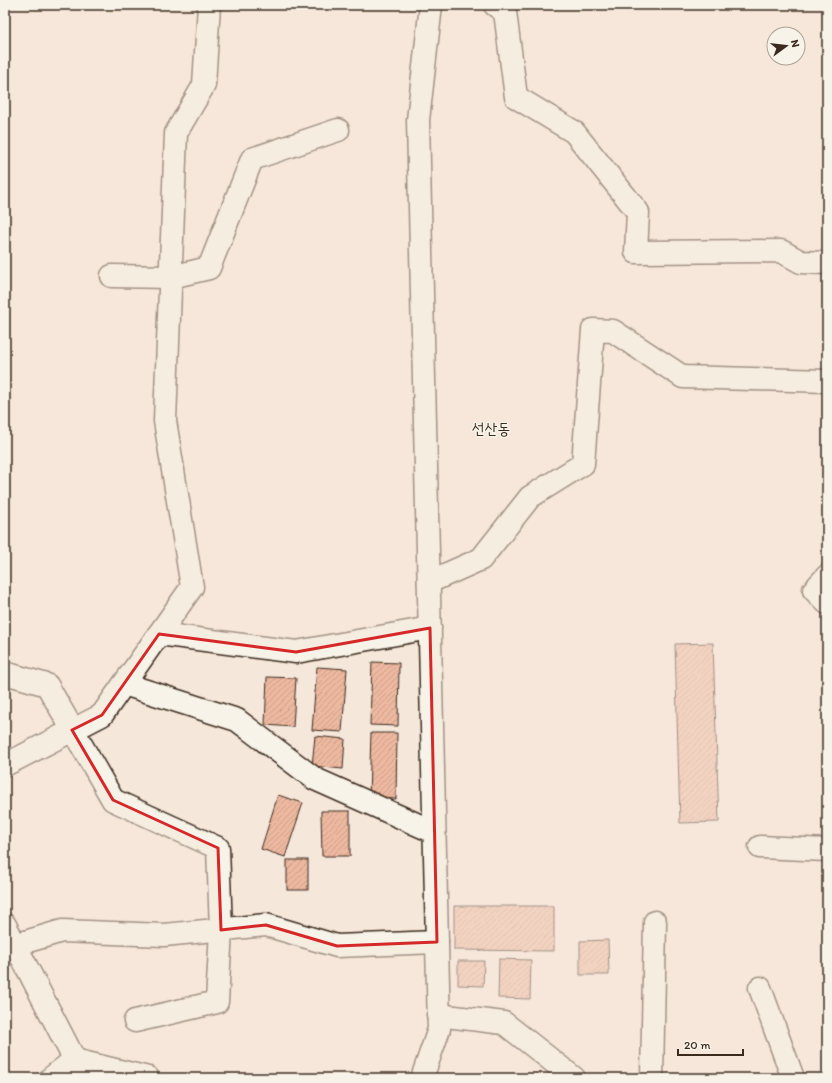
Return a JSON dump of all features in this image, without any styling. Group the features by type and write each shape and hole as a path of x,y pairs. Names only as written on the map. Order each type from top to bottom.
{"street":[{"path":"5,765 102,715 192,588 165,421 176,133 204,85 209,5"},
{"path":"422,1078 439,1029 418,120 431,5"},
{"path":"495,5 504,12 516,97 574,132 638,212 636,252 781,251 801,262 827,263"},
{"path":"112,276 171,277 209,268 252,159 338,130"},
{"path":"429,582 481,559 530,497 583,464 593,330 613,331 682,377 827,382"},
{"path":"827,576 814,590 827,603"},
{"path":"159,634 296,652 430,628"},
{"path":"5,673 47,685 112,800 218,848 221,930 217,1002 135,1021"},
{"path":"124,684 237,720 315,779 434,832"},
{"path":"760,847 827,850"},
{"path":"652,1078 655,922"},
{"path":"5,925 79,1069"},
{"path":"15,944 62,931 164,935 266,925 337,946 436,942"},
{"path":"760,988 793,1078"},
{"path":"438,1015 504,1023 574,1078"},
{"path":"51,1078 79,1069 148,1078"}],"highlighted area":[{"path":"430,628 437,942 337,946 266,925 221,930 218,848 113,800 72,730 102,715 159,634 296,652"}],"building":[{"path":"713,643 719,822 680,823 675,644"},
{"path":"372,662 399,663 398,726 370,725"},
{"path":"317,667 347,669 342,732 312,730"},
{"path":"267,677 296,678 293,727 265,725"},
{"path":"371,733 397,733 396,799 369,798"},
{"path":"315,736 345,739 343,769 312,766"},
{"path":"278,795 303,803 285,857 261,849"},
{"path":"321,811 350,811 350,856 322,856"},
{"path":"287,860 308,860 308,890 287,890"},
{"path":"454,906 554,906 554,951 454,950"},
{"path":"608,940 609,975 580,975 580,941"},
{"path":"499,959 531,960 530,999 498,998"},
{"path":"458,961 484,961 483,986 458,985"}],"district":[{"name":"선산동","path":"491,428"}]}
